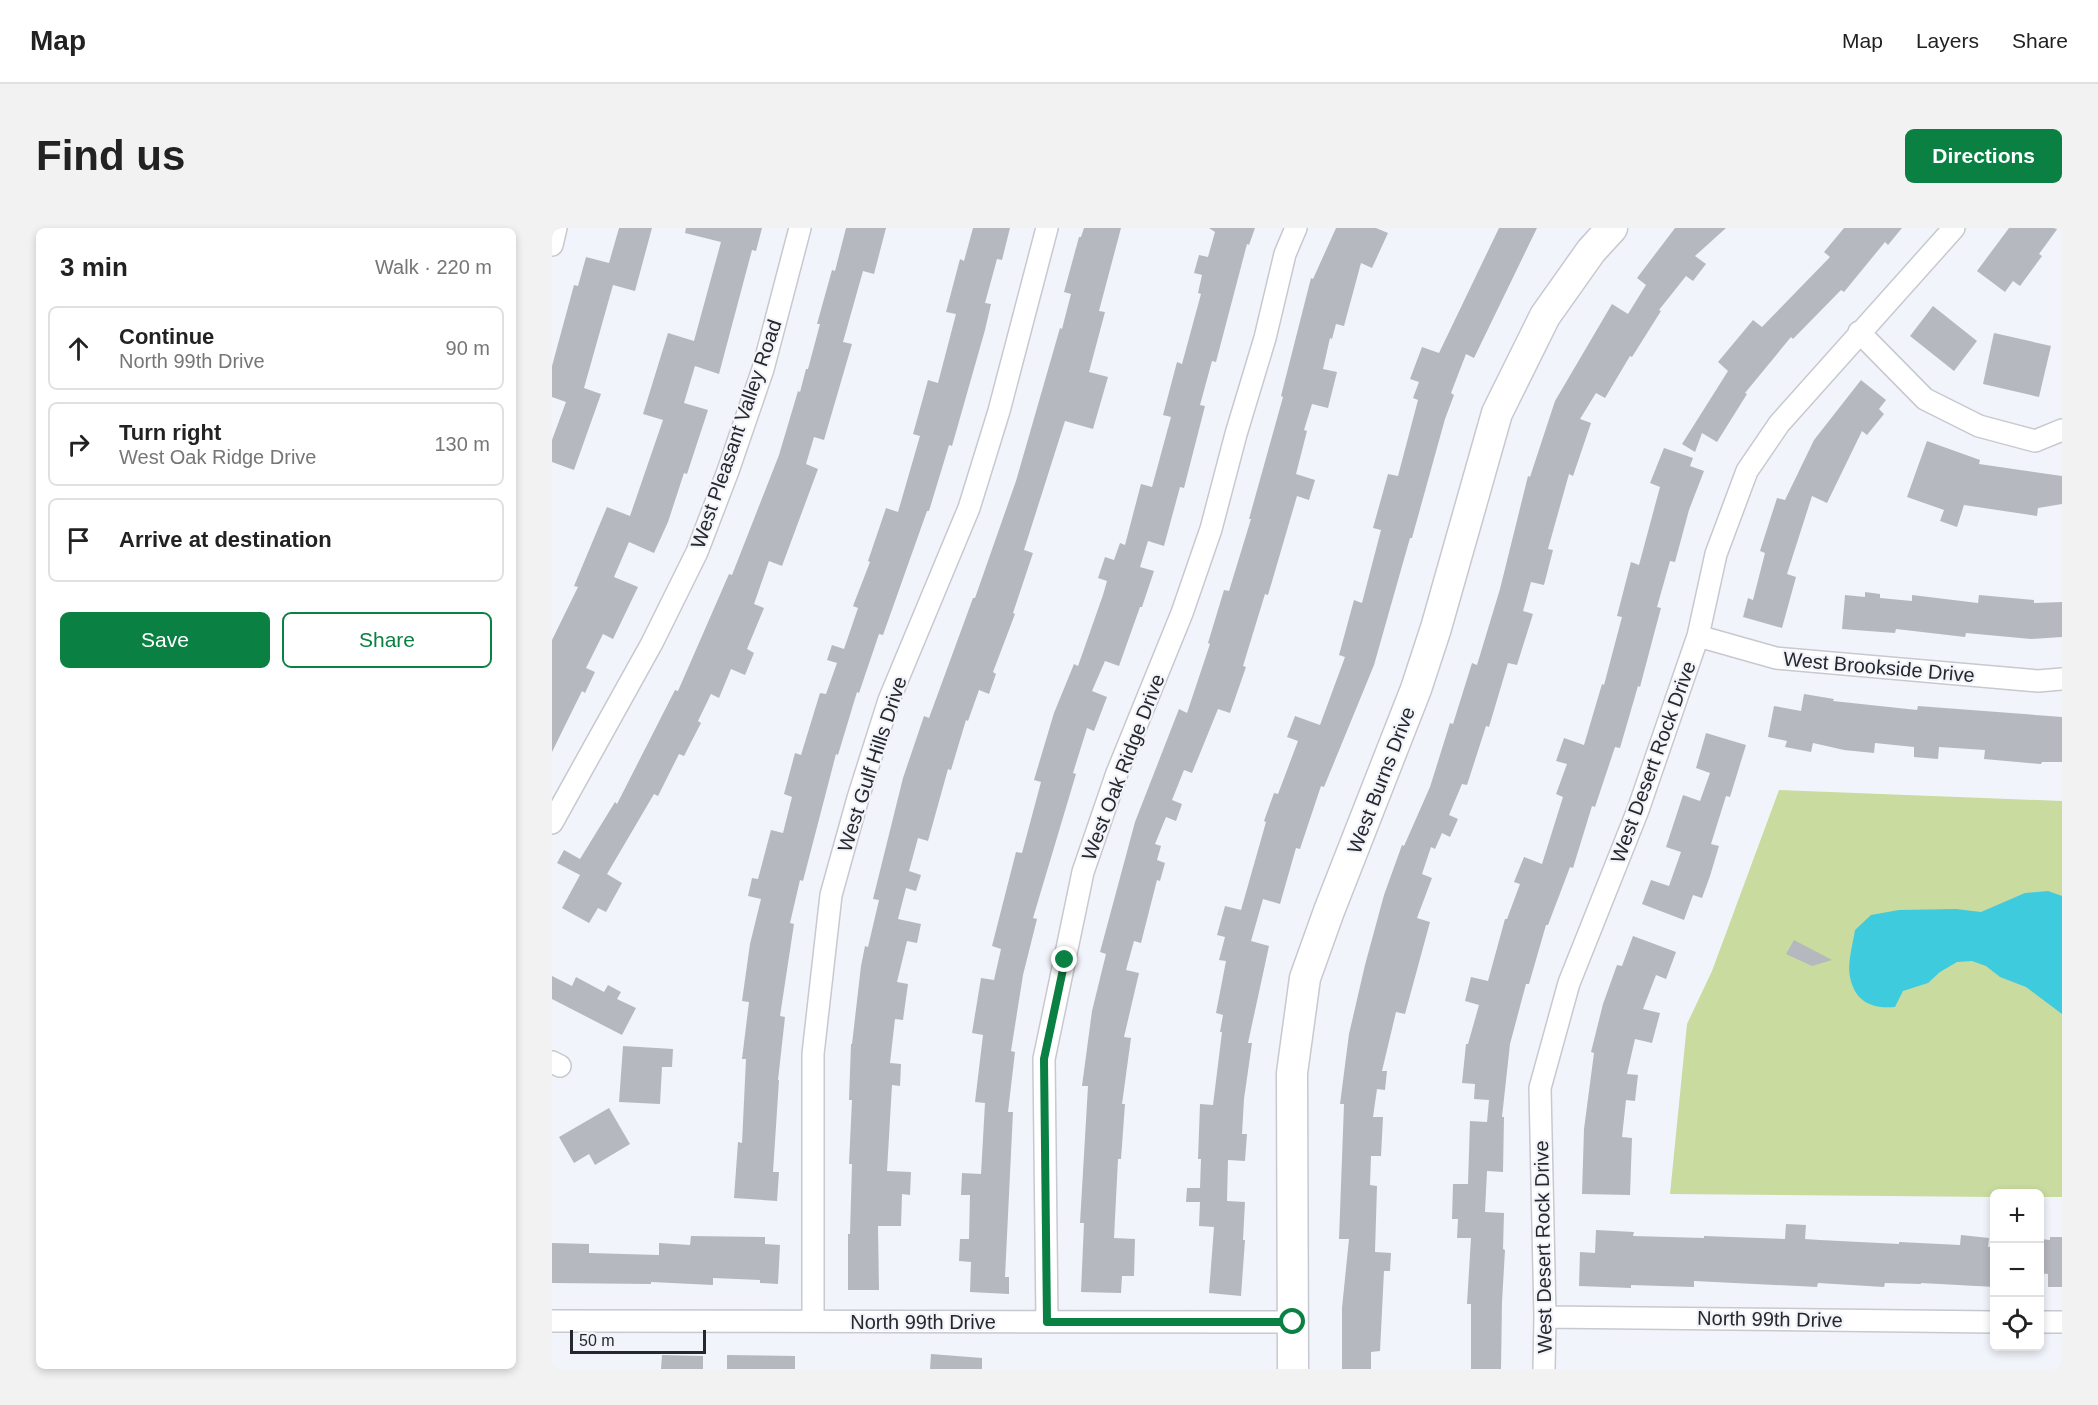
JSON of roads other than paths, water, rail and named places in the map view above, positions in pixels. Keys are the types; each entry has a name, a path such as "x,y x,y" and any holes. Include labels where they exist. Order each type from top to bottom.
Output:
{"street":[{"path":"552,245 556,228"},
{"name":"West Pleasant Valley Road","path":"552,823 652,643 697,552 763,369 800,228"},
{"name":"West Gulf Hills Drive","path":"813,1322 813,1054 831,895 889,700 969,508 999,411 1047,228"},
{"name":"West Oak Ridge Drive","path":"1047,1322 1044,1059 1083,872 1117,773 1182,613 1210,529 1265,338 1285,254 1296,228"},
{"name":"West Burns Drive","path":"1293,1369 1292,1073 1305,978 1416,689 1497,413 1545,316 1591,251 1612,228"},
{"name":"West Desert Rock Drive","path":"1544,1369 1540,1088 1569,983 1638,810 1698,636 1716,554 1747,471 1779,424 1954,228"},
{"path":"1859,332 1925,399 1979,426 2035,441 2062,430"},
{"name":"West Brookside Drive","path":"1698,636 1776,658 2038,681 2062,679"},
{"name":"North 99th Drive","path":"1545,1317 1990,1322"},
{"name":"North 99th Drive","path":"552,1321 1293,1322"},
{"path":"2044,1322 2062,1322"}],"water":[{"path":"2048,891 2062,896 2062,1014 2026,987 2000,977 1986,966 1972,961 1957,962 1940,972 1928,983 1903,991 1895,1007 1872,1005 1860,998 1852,986 1849,972 1855,930 1871,915 1899,910 1956,909 1981,912 2025,893"}]}
